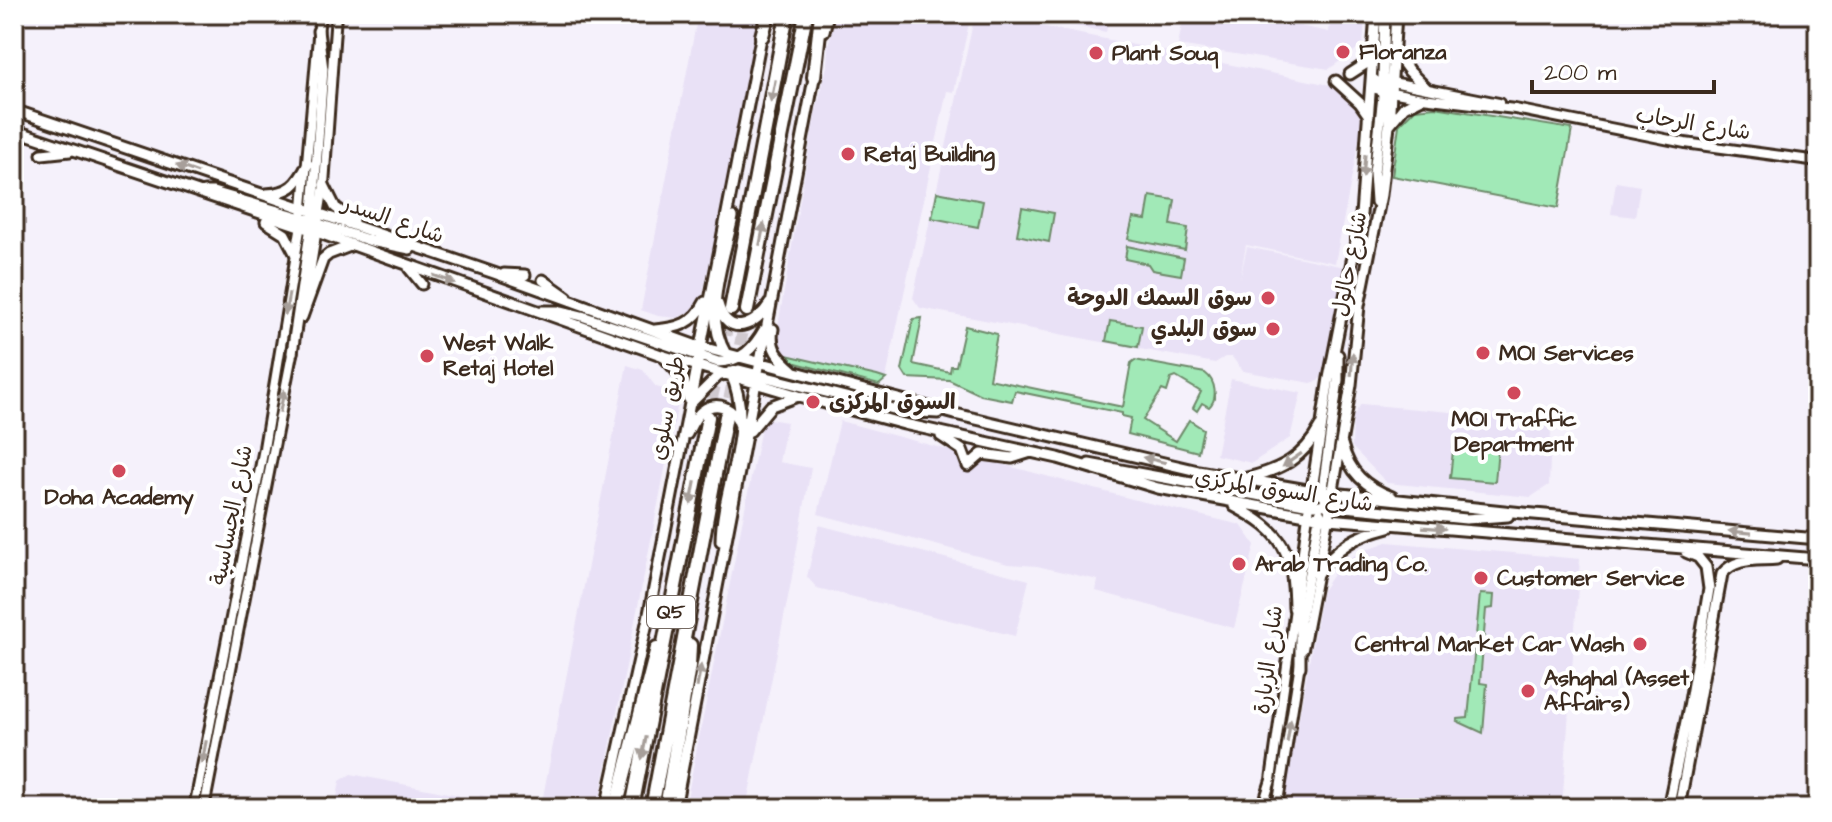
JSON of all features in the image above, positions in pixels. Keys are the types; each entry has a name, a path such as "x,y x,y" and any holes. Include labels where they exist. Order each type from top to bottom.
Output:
{"highway":[{"path":"762,36 767,14"},
{"path":"731,309 787,14"},
{"path":"747,310 806,14"},
{"path":"814,77 821,14"},
{"name":"Q5","path":"652,808 726,416"},
{"name":"طريق سلوى","path":"632,808 708,417"},
{"path":"616,808 653,659 672,603"},
{"path":"666,808 689,666 691,609"}],"main road":[{"path":"675,808 722,557 722,522 758,379 828,14"},
{"path":"1377,218 1374,173 1387,86 1385,14"},
{"name":"شارع حالول","path":"1333,494 1359,306 1377,218 1389,125 1387,86 1394,50 1396,14"},
{"name":"شارع حالول","path":"1300,667 1300,621 1320,510 1317,492 1323,420 1361,215 1375,43 1374,16"},
{"path":"292,356 311,221 323,69 318,31"},
{"path":"744,433 730,366 715,326 714,292 734,211 738,162 762,36"},
{"path":"1350,74 1368,61 1375,43"},
{"path":"1389,125 1404,107 1424,93 1394,50"},
{"path":"1336,81 1360,103 1369,117"},
{"path":"1372,83 1387,86"},
{"name":"شارع السدر","path":"14,110 261,194 351,246 661,355 699,357 758,379"},
{"path":"14,130 197,193 207,201 280,228 296,255"},
{"path":"42,154 74,150"},
{"path":"261,194 292,188 299,182 308,164"},
{"path":"324,185 338,211 369,231"},
{"path":"197,193 213,192 396,247 432,253"},
{"name":"شارع السدر","path":"311,221 369,231 494,273 652,330 699,357 730,366 761,363"},
{"path":"302,317 323,259 351,246"},
{"path":"407,266 422,284"},
{"path":"494,273 525,275"},
{"path":"778,276 781,287 772,344 779,357 795,372"},
{"path":"543,280 576,304"},
{"path":"714,292 725,319 743,326 760,317 775,294"},
{"path":"652,330 676,328 689,322 714,292"},
{"name":"طريق سلوى","path":"606,808 714,292"},
{"path":"538,312 572,313 699,357"},
{"path":"689,406 704,387 757,341 768,323"},
{"path":"1317,492 1338,380 1338,332"},
{"path":"661,355 682,377 689,406"},
{"name":"شارع السوق المركزي","path":"761,363 955,414 1198,471 1317,492 1818,539"},
{"path":"758,379 901,411 955,414"},
{"name":"شارع السوق المركزي","path":"758,379 799,396 904,424 1058,458 1158,488 1228,502 1320,510 1394,526 1818,559"},
{"path":"744,433 769,408 785,399 799,396"},
{"path":"681,444 697,416 712,406 731,411 744,433"},
{"path":"1244,479 1292,462 1309,445 1323,420"},
{"path":"904,424 958,445 965,453 968,466 982,454 1012,458 1032,452"},
{"path":"1341,441 1346,458 1357,476 1374,489 1403,501"},
{"path":"1058,458 1320,510 1466,519 1523,513"},
{"path":"1320,510 1333,494"},
{"path":"1228,502 1269,527 1284,545 1292,570 1294,608"},
{"path":"1317,574 1343,544 1361,535 1394,526"},
{"path":"1668,546 1698,557 1706,567 1709,579 1689,707 1668,808"},
{"path":"1679,808 1722,574 1729,566 1739,562 1796,557"}],"street":[{"path":"311,221 308,164 320,14"},
{"path":"311,221 324,185 336,14"},
{"name":"شارع الرحاب","path":"1387,86 1685,143 1818,161"},
{"path":"327,143 335,132"},
{"name":"شارع الجساسية","path":"194,808 296,255 311,221"},
{"name":"شارع الجساسية","path":"204,808 226,713 292,356 302,317 311,221"},
{"path":"271,352 281,343"},
{"path":"292,356 297,367"},
{"name":"شارع الزبارة","path":"1275,808 1317,574 1320,510"},
{"name":"شارع الزبارة","path":"1262,808 1271,780 1294,608 1320,510"},
{"path":"237,546 242,559"},
{"path":"215,665 223,655"},
{"path":"207,704 212,714"},
{"path":"1262,808 1275,808"}],"shaded area":[{"path":"698,14 762,14 701,301 694,310 677,318 641,310"},
{"path":"836,14 971,14 954,92 947,91 886,378 782,354 775,343"},
{"path":"982,14 1335,86 1364,114 1335,263 1246,245 1240,279 1247,247 1345,267 1323,375 1318,381 1311,383 1243,371 1232,357 1215,363 920,308 913,298 973,23"},
{"path":"1014,14 1110,14 1106,32"},
{"path":"1184,14 1241,14 1329,32 1331,14 1365,14 1363,45 1329,69 1178,45"},
{"path":"1616,182 1640,186 1635,217 1611,214"},
{"path":"627,365 643,370 656,387 680,393 598,808 478,808 480,795 541,807"},
{"path":"1231,379 1301,393 1290,438 1252,463 1216,455"},
{"path":"1361,404 1542,420 1551,432 1549,485 1531,497 1387,483 1352,447 1353,417"},
{"path":"763,418 787,422 779,462 811,468 746,808 685,808"},
{"path":"840,421 1241,525 1255,545 1234,628 1096,591 1098,580 1037,566 1008,564 818,514"},
{"path":"819,525 1029,580 1015,636 817,588 807,577"},
{"path":"1387,542 1580,559 1562,808 1288,808 1281,796 1294,745 1322,591 1340,564 1362,551"},
{"path":"351,774 458,795 464,808 335,808 340,781"}],"green space":[{"path":"1435,107 1572,129 1558,208 1392,176 1399,125 1415,109"},
{"path":"937,192 983,201 978,227 932,218"},
{"path":"1150,196 1175,200 1171,225 1188,228 1185,250 1128,239 1133,218 1146,220"},
{"path":"1022,207 1054,213 1049,242 1017,235"},
{"path":"1127,246 1184,258 1181,275 1152,270 1148,264 1125,259"},
{"path":"922,318 913,364 950,372 951,366 956,366 965,326 997,334 989,379 1123,407 1131,363 1135,360 1205,373 1212,381 1214,390 1214,399 1209,407 1202,403 1197,411 1193,408 1201,392 1176,377 1171,379 1167,392 1162,390 1143,420 1176,441 1189,420 1203,429 1198,452 1128,434 1131,418 1122,416 1122,413 1015,391 1012,401 981,395 949,380 907,378 902,370 913,319"},
{"path":"1110,321 1142,326 1138,347 1106,341"},
{"path":"782,354 886,379 879,385 796,363"},
{"path":"1454,442 1498,447 1495,482 1450,478"},
{"path":"1480,594 1494,595 1493,608 1486,609 1480,683 1487,684 1483,733 1457,721 1468,718"}],"tunnel":[{"path":"726,416 747,310"},
{"path":"722,353 730,312"},
{"path":"708,416 718,371"}],"place":[{"name":"Floranza","path":"1343,52"},
{"name":"Plant Souq","path":"1096,53"},
{"name":"Retaj Building","path":"848,154"},
{"name":"سوق السمك الدوحة","path":"1268,298"},
{"name":"سوق البلدي","path":"1273,329"},
{"name":"MOI Services","path":"1483,353"},
{"name":"West Walk Retaj Hotel","path":"427,356"},
{"name":"MOI Traffic Department","path":"1514,393"},
{"name":"السوق المركزى","path":"813,402"},
{"name":"Doha Academy","path":"119,471"},
{"name":"Arab Trading Co.","path":"1239,564"},
{"name":"Customer Service","path":"1481,578"},
{"name":"Central Market Car Wash","path":"1640,644"},
{"name":"Ashghal (Asset Affairs)","path":"1528,691"}]}
